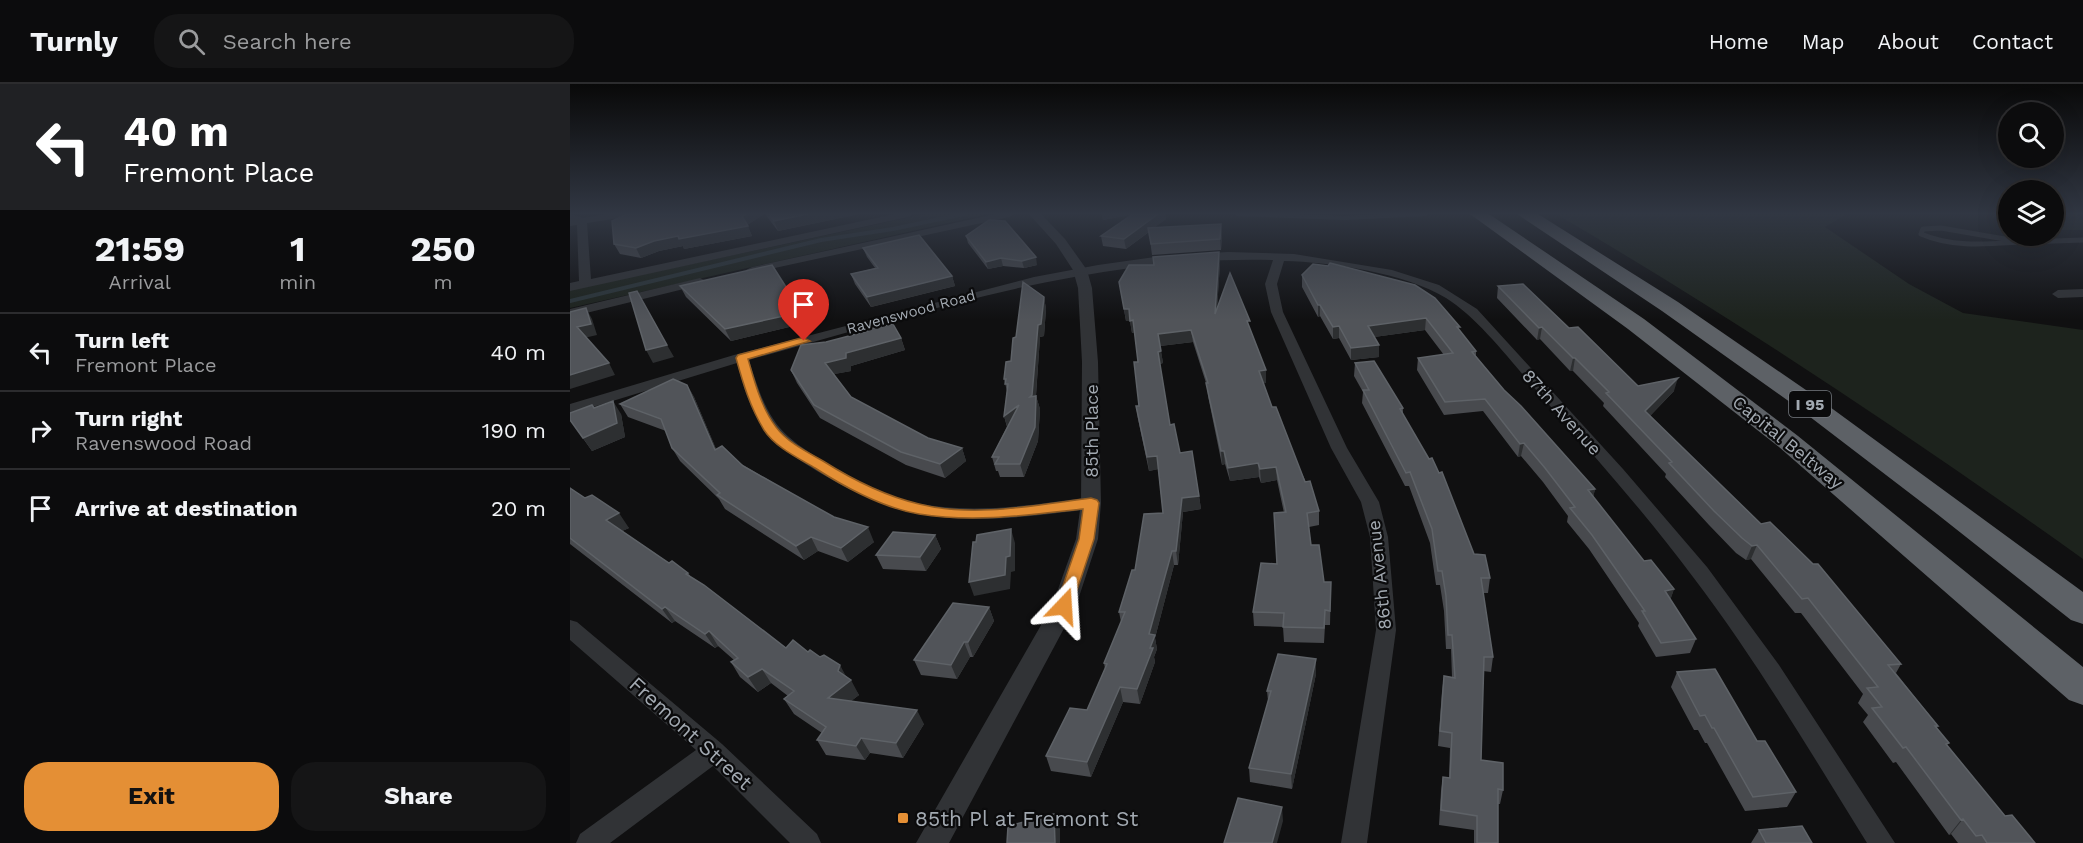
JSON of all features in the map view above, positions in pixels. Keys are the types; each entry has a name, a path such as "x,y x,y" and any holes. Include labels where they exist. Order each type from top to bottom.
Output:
{"highway":[{"name":"Capital Beltway","path":"1530,249 1602,298 1769,425 2083,689"},
{"name":"I 95","path":"1583,249 1647,289 1728,345 1833,421 2083,611"}],"street":[{"path":"583,249 585,283"},
{"path":"570,287 742,249"},
{"path":"737,274 848,249"},
{"name":"85th Place","path":"932,843 1064,606 1087,539 1091,503 1090,362 1085,288 1080,270 1066,249"},
{"name":"87th Avenue","path":"1080,270 1129,262 1190,257 1280,257 1346,264 1421,281 1448,292 1473,312 1699,570 1737,622 1882,843"},
{"name":"86th Avenue","path":"1280,257 1270,278 1270,288 1277,312 1340,448 1370,502 1379,537 1386,630 1354,843"},
{"name":"Ravenswood Road","path":"570,410 666,377 1080,270"},
{"path":"570,313 714,279"},
{"path":"2058,294 2083,292"},
{"path":"742,358 754,399 771,430 790,447 871,493 919,509 962,513 1009,513 1091,503"},
{"name":"Fremont Street","path":"570,627 714,751 808,843"},
{"path":"589,843 714,751"}],"shaded area":[{"path":"760,249 830,249 570,308 570,290"},
{"path":"1616,249 1858,249 1909,284 1963,313 2083,330 2083,559 1823,380"}],"building":[{"path":"864,249 931,249 952,276 867,297 851,274 878,268"},
{"path":"976,249 1029,249 1036,257 1022,261 1001,258 986,262"},
{"path":"1219,252 1215,314 1230,273 1250,321 1247,321 1266,370 1259,371 1272,407 1276,407 1305,482 1310,481 1319,511 1307,513 1311,545 1319,545 1324,582 1331,582 1330,611 1325,610 1324,628 1283,627 1284,613 1253,612 1261,563 1277,564 1274,513 1286,512 1276,467 1260,469 1258,463 1228,468 1224,451 1221,451 1206,383 1208,383 1191,330 1158,334 1161,351 1158,352 1170,425 1174,424 1180,453 1192,451 1199,496 1182,498 1176,551 1172,551 1149,634 1155,635 1150,648 1153,648 1137,689 1120,687 1087,762 1046,756 1070,708 1087,710 1107,664 1104,663 1125,612 1119,612 1132,570 1135,570 1144,514 1163,513 1157,456 1147,457 1136,406 1139,406 1134,362 1138,362 1133,320 1130,321 1129,309 1124,309 1119,282 1129,265 1154,265 1153,257"},
{"path":"1330,263 1415,285 1435,298 1460,327 1457,327 1476,351 1472,352 1595,489 1588,490 1644,561 1651,560 1674,589 1665,591 1696,639 1661,643 1642,611 1645,611 1592,535 1570,508 1575,507 1524,443 1520,444 1485,399 1445,402 1418,358 1453,353 1426,318 1368,326 1379,345 1351,348 1339,326 1333,327 1318,305 1302,275 1313,264 1328,266"},
{"path":"772,265 802,312 725,329 680,286"},
{"path":"1023,282 1044,297 1041,324 1038,325 1030,397 1036,396 1035,427 1020,464 995,464 999,457 992,457 1019,405 1004,416 1008,384 1005,384 1006,379 1004,379 1006,362 1011,361"},
{"path":"1523,284 1569,328 1578,327 1638,386 1678,378 1645,411 1761,524 1770,522 1813,564 1818,564 1901,664 1888,665 1938,726 1935,726 1949,743 1946,744 2005,816 2012,815 2035,843 1987,843 1982,835 1976,836 1963,819 1961,820 1906,747 1903,748 1872,708 1882,707 1867,688 1878,687 1808,598 1802,599 1757,545 1752,546 1714,511 1669,463 1672,462 1606,393 1609,392 1542,327 1539,328 1498,286"},
{"path":"637,291 667,345 646,350 629,293"},
{"path":"586,308 591,324 577,327 609,363 570,375 570,312"},
{"path":"893,324 901,338 846,353 846,358 825,363 851,397 928,438 962,448 940,464 901,452 814,405 791,370 801,345 826,342"},
{"path":"1374,361 1403,408 1400,409 1429,459 1432,458 1439,473 1442,472 1474,554 1485,555 1490,578 1481,578 1493,657 1484,657 1481,760 1503,763 1503,790 1498,789 1498,843 1477,843 1477,816 1441,810 1443,777 1450,778 1452,733 1440,731 1444,676 1455,678 1452,635 1448,635 1446,596 1442,571 1438,571 1432,529 1410,472 1406,473 1363,390 1369,390 1355,363"},
{"path":"673,379 687,385 715,450 722,446 743,466 834,517 868,527 841,548 811,537 796,546 717,495 720,493 672,448 661,419 620,404"},
{"path":"613,401 617,423 583,438 570,420 570,413"},
{"path":"570,488 585,498 592,495 619,513 606,520 669,563 672,561 688,573 686,574 704,585 786,648 793,640 808,652 810,650 820,657 824,655 840,665 838,671 851,680 828,698 917,710 896,743 861,738 856,746 817,740 826,727 784,699 794,691 762,669 748,677 731,662 738,658 709,631 705,634 665,607 662,609 570,538"},
{"path":"1011,529 1010,556 1006,557 1005,575 969,582 973,542 976,542 977,535"},
{"path":"893,532 935,535 920,557 876,555"},
{"path":"953,603 989,607 951,665 914,660"},
{"path":"1278,654 1316,659 1291,774 1249,768 1271,691 1267,691"},
{"path":"1715,669 1757,741 1765,741 1796,792 1753,797 1714,728 1705,715 1700,716 1677,672"},
{"path":"1238,798 1282,807 1272,843 1224,843"},
{"path":"1054,814 1055,843 1007,843 1008,826"},
{"path":"1802,826 1812,843 1766,843 1759,830"}],"waterway":[{"path":"570,301 782,249"}],"place":[{"name":"85th Pl at Fremont St","path":"903,818"}],"route":[{"path":"804,341 742,358 754,399 771,430 790,447 828,471 892,502 919,509 962,513 1009,513 1091,503 1087,539 1064,606"}]}
